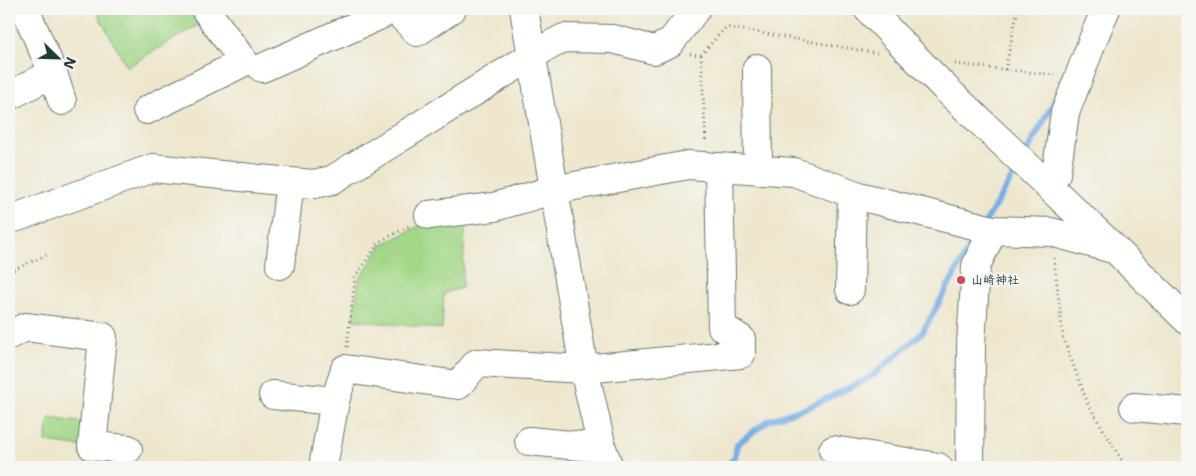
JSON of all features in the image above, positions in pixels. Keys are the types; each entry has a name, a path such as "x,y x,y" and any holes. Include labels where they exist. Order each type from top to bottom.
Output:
{"street":[{"path":"25,9 53,73 62,101"},
{"path":"147,110 244,62 205,9"},
{"path":"262,68 394,9 417,32 452,9"},
{"path":"524,9 584,369 605,457 529,441"},
{"path":"9,220 152,168 314,184 332,180 564,38 613,39 654,50 670,43 696,9"},
{"path":"868,9 945,88 1117,250 1187,320"},
{"path":"1048,186 1056,174 1065,113 1106,9"},
{"path":"757,68 758,170"},
{"path":"9,96 53,73"},
{"path":"429,215 494,208 553,190 688,165 794,172 852,194 985,227 1051,232 1117,250"},
{"path":"323,467 334,401 345,368 458,385 477,363 584,369 741,354 741,339 722,327 713,167"},
{"path":"280,265 290,182"},
{"path":"850,290 852,194"},
{"path":"970,467 971,344 976,266 985,227"},
{"path":"9,335 26,327 104,326 92,446 128,449"},
{"path":"273,395 334,401"},
{"path":"1134,407 1187,412"},
{"path":"833,450 938,467"}],"path":[{"path":"1005,70 1018,9"},
{"path":"713,167 701,55 726,27 880,54"},
{"path":"654,50 701,55"},
{"path":"918,60 1078,78"},
{"path":"345,368 348,329 356,277 379,242 429,215"},
{"path":"1051,232 1063,337 1088,404 1126,467"},
{"path":"9,272 46,255"}],"green space":[{"path":"95,9 186,9 198,25 127,67"},
{"path":"466,215 462,288 444,293 442,329 353,320 359,279 382,245 429,221"},
{"path":"49,418 87,423 84,447 46,442"}],"waterway":[{"path":"1025,155 1059,93"},
{"path":"986,221 1018,168"},
{"path":"726,467 735,457 737,444 769,420 809,407 871,377 922,333 975,238"},
{"path":"9,466 14,467"}],"place":[{"name":"山﨑神社","path":"961,280"}]}
